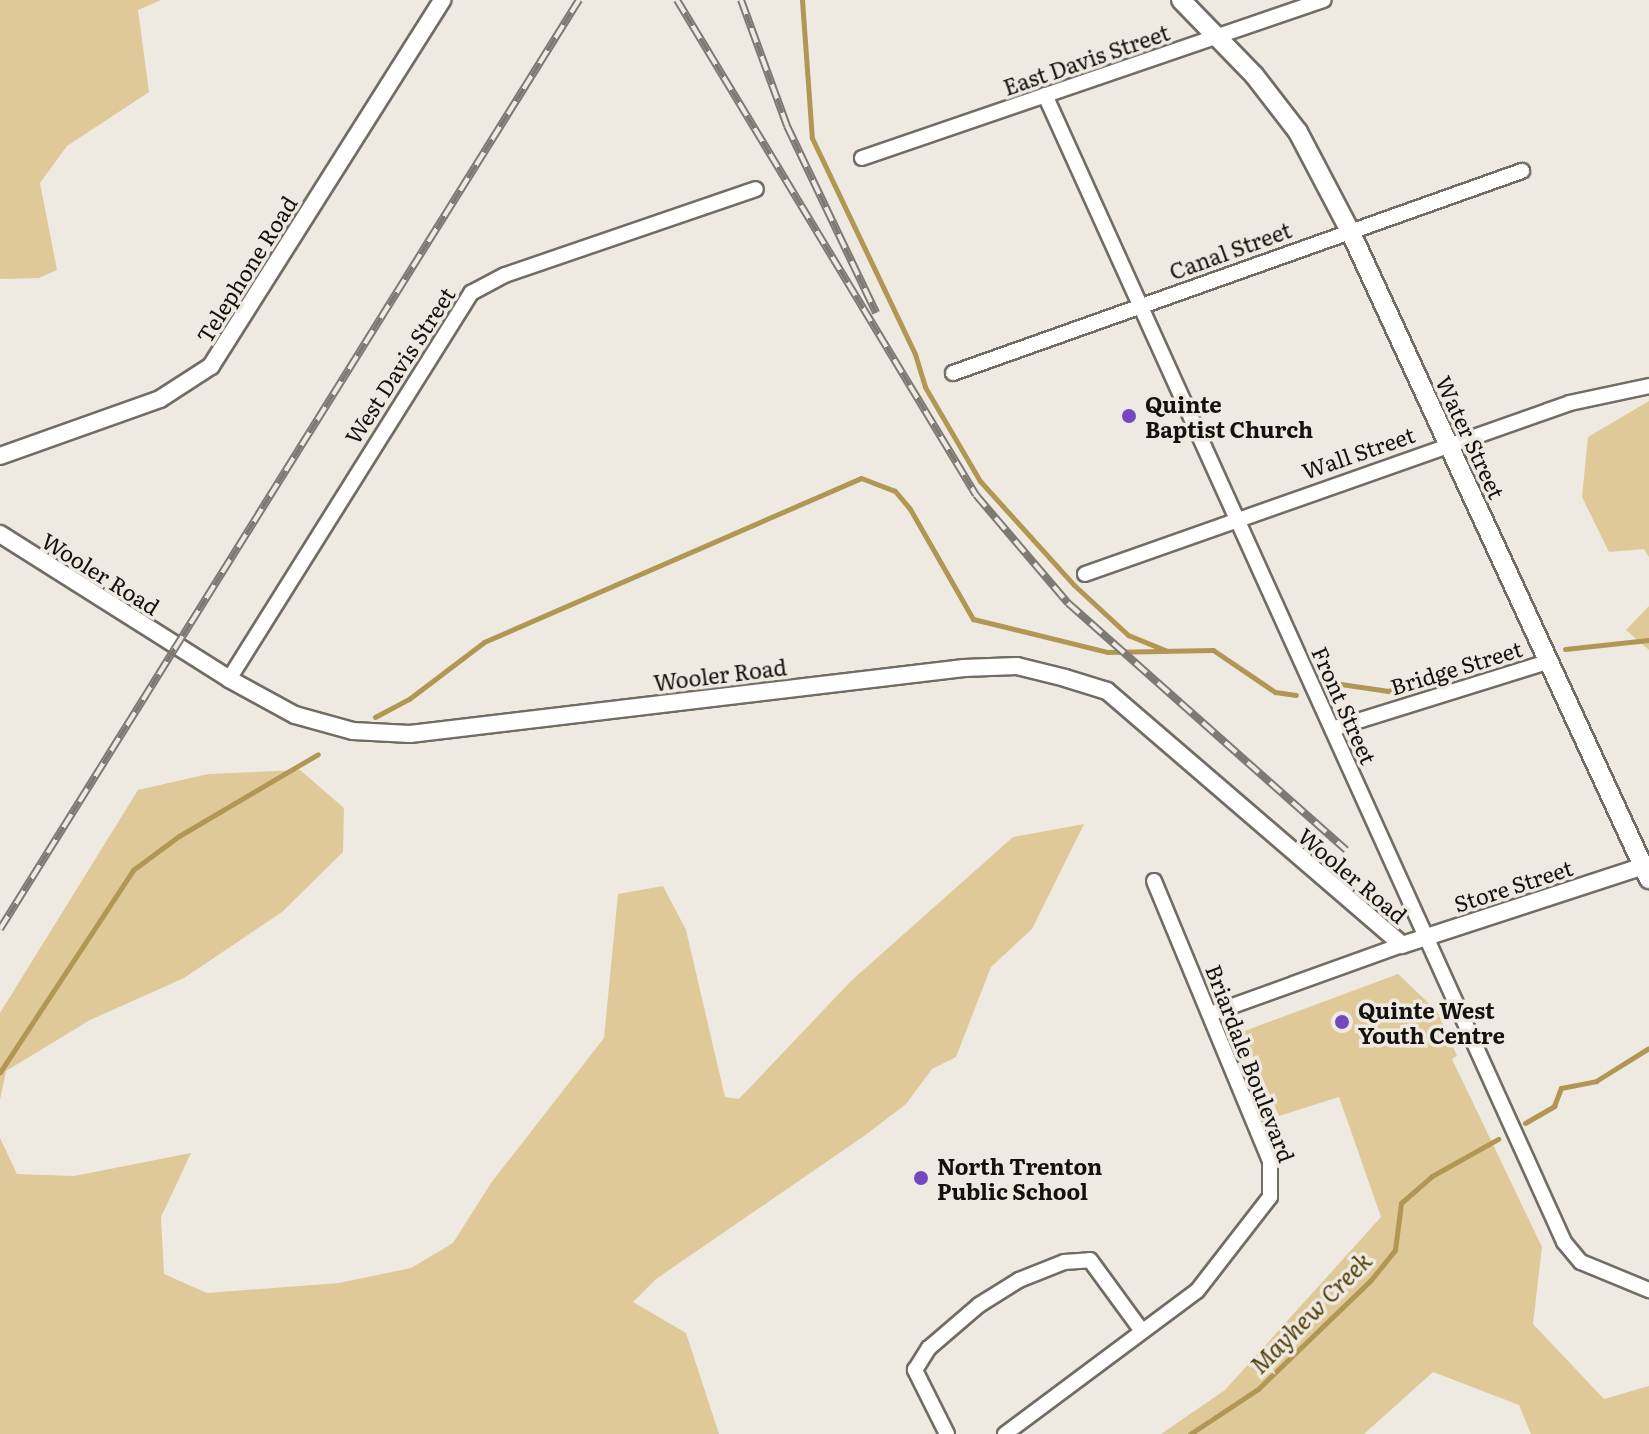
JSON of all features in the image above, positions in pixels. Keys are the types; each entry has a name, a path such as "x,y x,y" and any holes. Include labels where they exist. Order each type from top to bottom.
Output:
{"main road":[{"name":"Water Street","path":"1181,0 1254,75 1298,132 1350,231 1547,662 1647,870"}],"street":[{"name":"Telephone Road","path":"0,456 160,399 211,366 442,0"},
{"name":"East Davis Street","path":"862,158 1307,3 1324,0"},
{"name":"Front Street","path":"1045,95 1564,1242 1581,1262 1649,1290"},
{"name":"Canal Street","path":"953,373 1522,171"},
{"name":"West Davis Street","path":"229,679 471,293 505,275 756,189"},
{"name":"Wall Street","path":"1085,574 1236,517 1570,403 1649,386"},
{"name":"Wooler Road","path":"0,534 229,679 310,721 353,731 410,734 946,669 1032,669 1107,691 1402,945"},
{"name":"Bridge Street","path":"1332,729 1547,662"},
{"name":"Store Street","path":"1210,1014 1426,936 1647,870"},
{"name":"Briardale Boulevard","path":"1005,1434 1197,1291 1270,1197 1270,1161 1154,881"},
{"path":"947,1434 915,1370 929,1348 979,1305 1019,1280 1064,1262 1090,1260 1142,1331"}],"shaded area":[{"path":"0,0 161,0 138,10 149,92 67,146 40,183 57,270 39,278 0,279"},
{"path":"1649,401 1649,557 1644,549 1609,552 1582,497 1588,437"},
{"path":"1649,606 1649,650 1626,630"},
{"path":"300,770 344,808 343,852 282,912 184,978 90,1020 6,1071 0,1100 0,1013 138,790 208,774"},
{"path":"1084,824 1032,929 991,967 956,1057 932,1069 906,1104 864,1136 656,1279 633,1302 686,1333 719,1434 0,1434 0,1138 17,1174 74,1176 191,1153 161,1217 164,1274 207,1293 339,1283 411,1268 453,1243 491,1183 604,1038 618,894 663,886 686,930 725,1097 739,1099 851,981 1013,837"},
{"path":"1398,974 1437,1011 1457,1056 1452,1059 1542,1247 1533,1324 1604,1399 1649,1386 1649,1434 1531,1434 1519,1405 1433,1372 1364,1434 1161,1434 1225,1390 1381,1217 1339,1097 1279,1116 1242,1032"}],"waterway":[{"path":"802,0 812,138 915,354 925,387 980,481 1074,585 1128,635 1167,651"},
{"path":"375,717 409,699 484,642 861,478 895,491 910,509 973,619 1107,652 1213,650 1275,692 1296,695"},
{"path":"1565,649 1649,640"},
{"path":"1320,681 1388,691 1475,666"},
{"path":"0,1072 133,870 179,836 318,754"},
{"name":"Mayhew Creek","path":"1525,1123 1554,1106 1561,1088 1596,1081 1649,1048"},
{"name":"Mayhew Creek","path":"1190,1434 1258,1389 1370,1281 1395,1250 1401,1203 1432,1176 1498,1139"}],"railway":[{"path":"0,929 579,0"},
{"path":"677,0 976,495 1068,603 1346,850"},
{"path":"741,0 787,126 876,313"}],"place":[{"name":"Quinte Baptist Church","path":"1129,416"},
{"name":"Quinte West Youth Centre","path":"1342,1022"},
{"name":"North Trenton Public School","path":"921,1178"}]}
